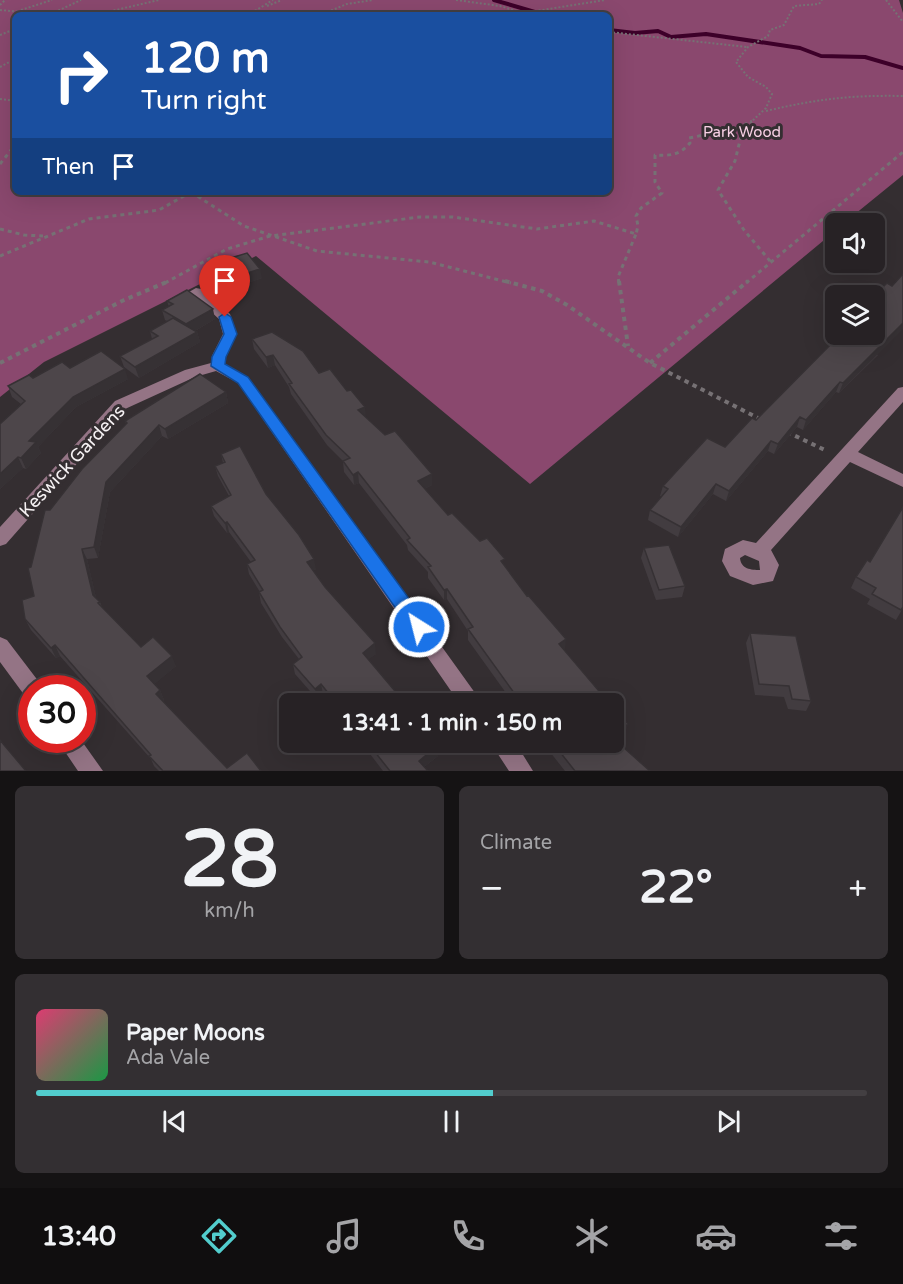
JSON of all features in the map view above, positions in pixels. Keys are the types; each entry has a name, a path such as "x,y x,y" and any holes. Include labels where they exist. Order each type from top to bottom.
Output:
{"street":[{"path":"196,292 225,317 230,334 219,357 218,366 243,380 465,693"},
{"name":"Keswick Gardens","path":"0,539 120,405 190,373 218,366"},
{"path":"760,551 903,392"},
{"path":"845,457 903,481"},
{"path":"0,646 22,675"},
{"path":"78,753 92,771"},
{"path":"509,753 522,771"}],"path":[{"path":"0,5 5,0"},
{"path":"18,11 52,0"},
{"path":"55,12 81,0"},
{"path":"107,12 159,0"},
{"path":"252,12 273,0"},
{"path":"257,9 282,0"},
{"path":"327,12 347,4 373,0"},
{"path":"456,0 500,6 520,12 605,0"},
{"path":"765,111 772,94 766,87 748,77 736,62 748,47 768,36 770,30 784,25 794,6 819,4 822,0"},
{"path":"886,0 903,22"},
{"path":"0,10 26,12"},
{"path":"612,32 748,47"},
{"path":"628,347 618,277 636,234 638,226 636,216 641,208 662,194 655,182 655,155 673,156 683,152 690,143 689,138 705,133 743,128 765,111 814,99 859,95 903,96"},
{"path":"743,128 735,161 718,190 744,230 771,261"},
{"path":"650,363 903,152 903,148"},
{"path":"0,164 12,150"},
{"path":"0,256 89,219 159,210 186,195"},
{"path":"196,195 244,226 317,251 429,262 542,291 567,305 650,363 767,422"},
{"path":"0,363 122,301 170,280 227,249 270,236 420,217 453,217 537,229 594,221 636,234"},
{"path":"0,229 24,235 44,236"},
{"path":"786,431 845,457"}],"green space":[{"name":"Park Wood","path":"0,0 899,0 903,13 903,175 856,213 825,213 825,239 530,484 256,256 44,362 0,397"}],"building":[{"path":"247,253 260,269 231,278 218,262"},
{"path":"903,274 903,323 885,341 885,285 887,283 892,286"},
{"path":"187,290 213,309 186,324 162,310 173,304 167,301"},
{"path":"173,318 197,332 135,367 120,356 158,336 150,331"},
{"path":"272,332 303,351 319,373 330,369 347,391 351,390 365,407 358,410 385,435 395,431 432,474 418,481 448,515 452,513 480,541 487,538 505,559 501,561 527,596 566,639 559,644 601,693 514,693 468,629 473,627 447,589 444,590 428,567 431,566 407,540 410,538 358,472 353,475 343,461 350,458 326,435 289,384 292,383 273,355 266,357 252,339"},
{"path":"830,345 881,345 843,383 840,382 806,420 800,417 778,444 771,441 729,491 716,484 681,527 650,510 668,489 663,486 707,438 725,447 752,418 756,420"},
{"path":"101,351 125,369 73,397 29,441 36,442 21,458 18,457 0,474 0,424 25,401 8,386 29,375 33,378 62,362 70,368"},
{"path":"200,374 226,392 165,429 159,425 106,482 94,547 82,549 93,595 100,602 98,603 141,647 153,637 172,656 147,676 160,690 156,694 227,768 247,753 261,771 163,771 96,692 96,675 81,675 55,645 51,648 25,619 22,600 34,596 28,568 31,567 45,510 50,510 82,469 127,423 125,421"},
{"path":"240,446 266,494 299,535 314,559 307,562 325,587 375,643 363,653 397,693 328,693 321,684 315,689 293,664 302,657 259,592 263,590 247,564 255,560 227,522 225,523 211,506 231,495 215,466 225,462 221,454"},
{"path":"903,507 903,607 901,610 872,594 876,588 856,577 867,560 870,562"},
{"path":"669,545 685,586 659,590 644,548"},
{"path":"750,633 796,636 811,701 792,699 789,686 759,684"},
{"path":"0,740 26,771 0,771"},
{"path":"624,748 650,771 575,771 561,753 624,753"},
{"path":"376,753 429,753 419,761 428,771 390,771"}],"waterway":[{"path":"494,0 535,12"},
{"path":"612,30 635,33 658,31 671,37 706,34 800,48 821,56 865,57 903,68"}],"route":[{"path":"225,317 230,334 219,357 218,366 243,380 419,627"}]}
